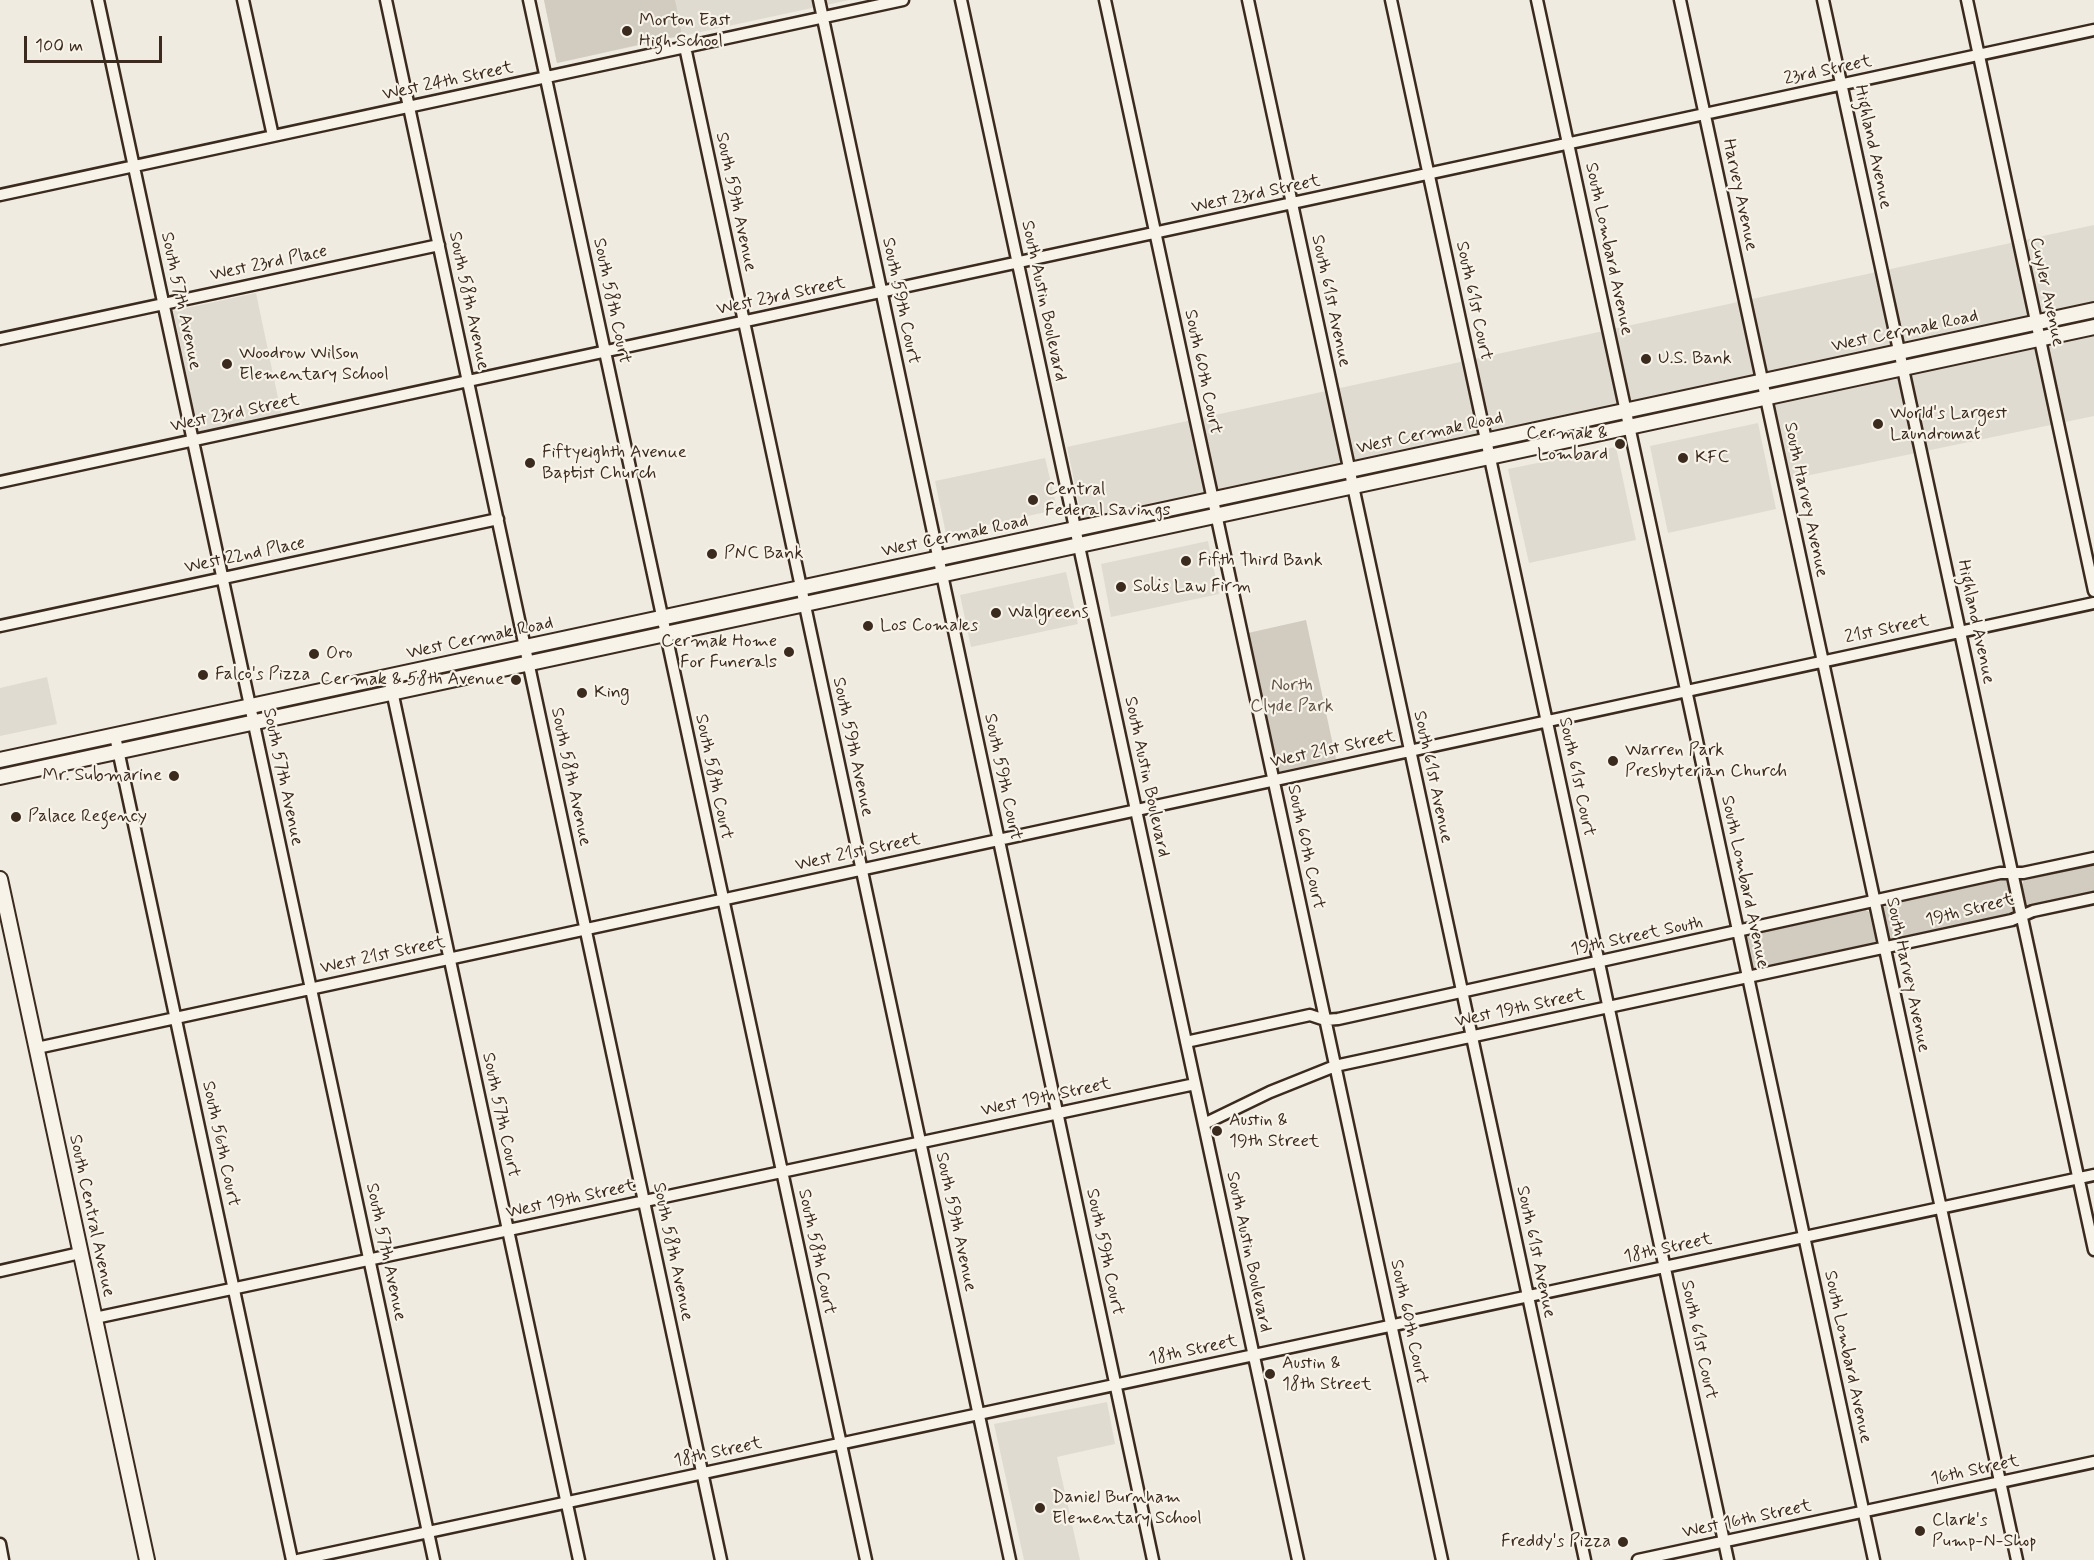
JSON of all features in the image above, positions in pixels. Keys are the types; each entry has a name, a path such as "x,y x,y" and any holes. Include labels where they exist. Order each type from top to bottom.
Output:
{"main road":[{"name":"West Cermak Road","path":"0,760 2094,310"},
{"name":"West Cermak Road","path":"0,777 2094,327"},
{"name":"South Central Avenue","path":"1,889 147,1560"}],"street":[{"name":"South 57th Avenue","path":"98,0 434,1560"},
{"path":"243,0 273,136"},
{"name":"South 58th Avenue","path":"386,0 722,1560"},
{"name":"South 58th Court","path":"529,0 866,1560"},
{"name":"South 59th Court","path":"819,0 1153,1560"},
{"name":"West 24th Street","path":"0,195 903,0"},
{"name":"South Austin Boulevard","path":"961,0 1298,1560"},
{"name":"South 60th Court","path":"1105,0 1442,1560"},
{"name":"South 61st Avenue","path":"1248,0 1585,1560"},
{"name":"South 61st Court","path":"1391,0 1728,1560"},
{"name":"South Lombard Avenue","path":"1537,0 1874,1560"},
{"name":"Harvey Avenue","path":"1680,0 1766,397"},
{"name":"Highland Avenue","path":"1824,0 2094,1250"},
{"name":"Cuyler Avenue","path":"1967,0 2094,591"},
{"name":"23rd Street","path":"1568,144 2094,30"},
{"name":"South 59th Avenue","path":"685,47 1011,1560"},
{"name":"West 23rd Street","path":"0,482 1568,144"},
{"name":"West 23rd Place","path":"0,339 439,245"},
{"name":"South Harvey Avenue","path":"1766,397 2017,1560"},
{"name":"West 22nd Place","path":"0,626 498,519"},
{"name":"21st Street","path":"1686,691 2094,603"},
{"name":"South 57th Court","path":"389,677 579,1560"},
{"name":"West 21st Street","path":"37,1048 1686,691"},
{"name":"South 56th Court","path":"116,736 292,1560"},
{"name":"19th Street South","path":"1186,1042 1310,1015 1325,1020 1462,992 1874,900 2094,858"},
{"name":"19th Street","path":"1748,977 1884,948 2094,898"},
{"name":"West 19th Street","path":"1204,1124 1270,1092 1335,1066 1748,977"},
{"name":"West 19th Street","path":"95,1318 1195,1084"},
{"name":"18th Street","path":"298,1560 2094,1175"},
{"path":"0,1271 80,1253"},
{"name":"16th Street","path":"1863,1512 2094,1462"},
{"name":"West 16th Street","path":"1638,1560 1863,1512"},
{"path":"0,1544 3,1560"}],"shaded area":[{"name":"Morton East High School","path":"544,0 849,0 557,63"},
{"path":"2094,225 2094,304 1083,523 1067,447"},
{"name":"Woodrow Wilson Elementary School","path":"256,293 282,417 199,434 173,311"},
{"path":"2094,336 2094,416 1791,479 1773,404"},
{"path":"1758,423 1776,509 1668,533 1650,446"},
{"path":"1616,447 1636,540 1529,563 1508,469"},
{"path":"1045,458 1057,508 1055,510 946,534 935,481"},
{"path":"1208,541 1219,594 1111,617 1101,564"},
{"path":"1066,572 1078,624 971,647 960,595"},
{"path":"47,677 57,724 0,736 0,688"},
{"name":"Daniel Burnham Elementary School","path":"1107,1402 1115,1444 1057,1457 1080,1560 1024,1560 994,1424"}],"green space":[{"name":"Morton East High School","path":"544,0 675,0 682,35 557,63"},
{"name":"North Clyde Park","path":"1306,620 1336,759 1278,772 1248,633"},
{"path":"2094,865 2094,894 2032,907 2027,905 2022,885 2024,880"},
{"path":"2005,879 2008,881 2014,911 2011,916 1890,940 1883,908 1886,905"},
{"path":"1864,909 1869,912 1876,942 1873,946 1757,970 1752,968 1746,938 1749,934"}],"place":[{"name":"Morton East High School","path":"627,31"},
{"name":"U.S. Bank","path":"1646,359"},
{"name":"Woodrow Wilson Elementary School","path":"227,364"},
{"name":"World's Largest Laundromat","path":"1878,424"},
{"name":"Cermak & Lombard","path":"1620,444"},
{"name":"KFC","path":"1683,458"},
{"name":"Fiftyeighth Avenue Baptist Church","path":"530,463"},
{"name":"Central Federal Savings","path":"1033,500"},
{"name":"PNC Bank","path":"712,554"},
{"name":"Fifth Third Bank","path":"1186,561"},
{"name":"Solis Law Firm","path":"1121,587"},
{"name":"Walgreens","path":"996,613"},
{"name":"Los Comales","path":"868,626"},
{"name":"Cermak Home For Funerals","path":"789,652"},
{"name":"Oro","path":"314,654"},
{"name":"Falco's Pizza","path":"203,675"},
{"name":"Cermak & 58th Avenue","path":"516,680"},
{"name":"King","path":"582,693"},
{"name":"Warren Park Presbyterian Church","path":"1613,761"},
{"name":"Mr. Submarine","path":"174,776"},
{"name":"Palace Regency","path":"16,817"},
{"name":"Austin & 19th Street","path":"1217,1131"},
{"name":"Austin & 18th Street","path":"1270,1374"},
{"name":"Daniel Burnham Elementary School","path":"1040,1508"},
{"name":"Clark's Pump-N-Shop","path":"1920,1531"},
{"name":"Freddy's Pizza","path":"1623,1542"}]}
